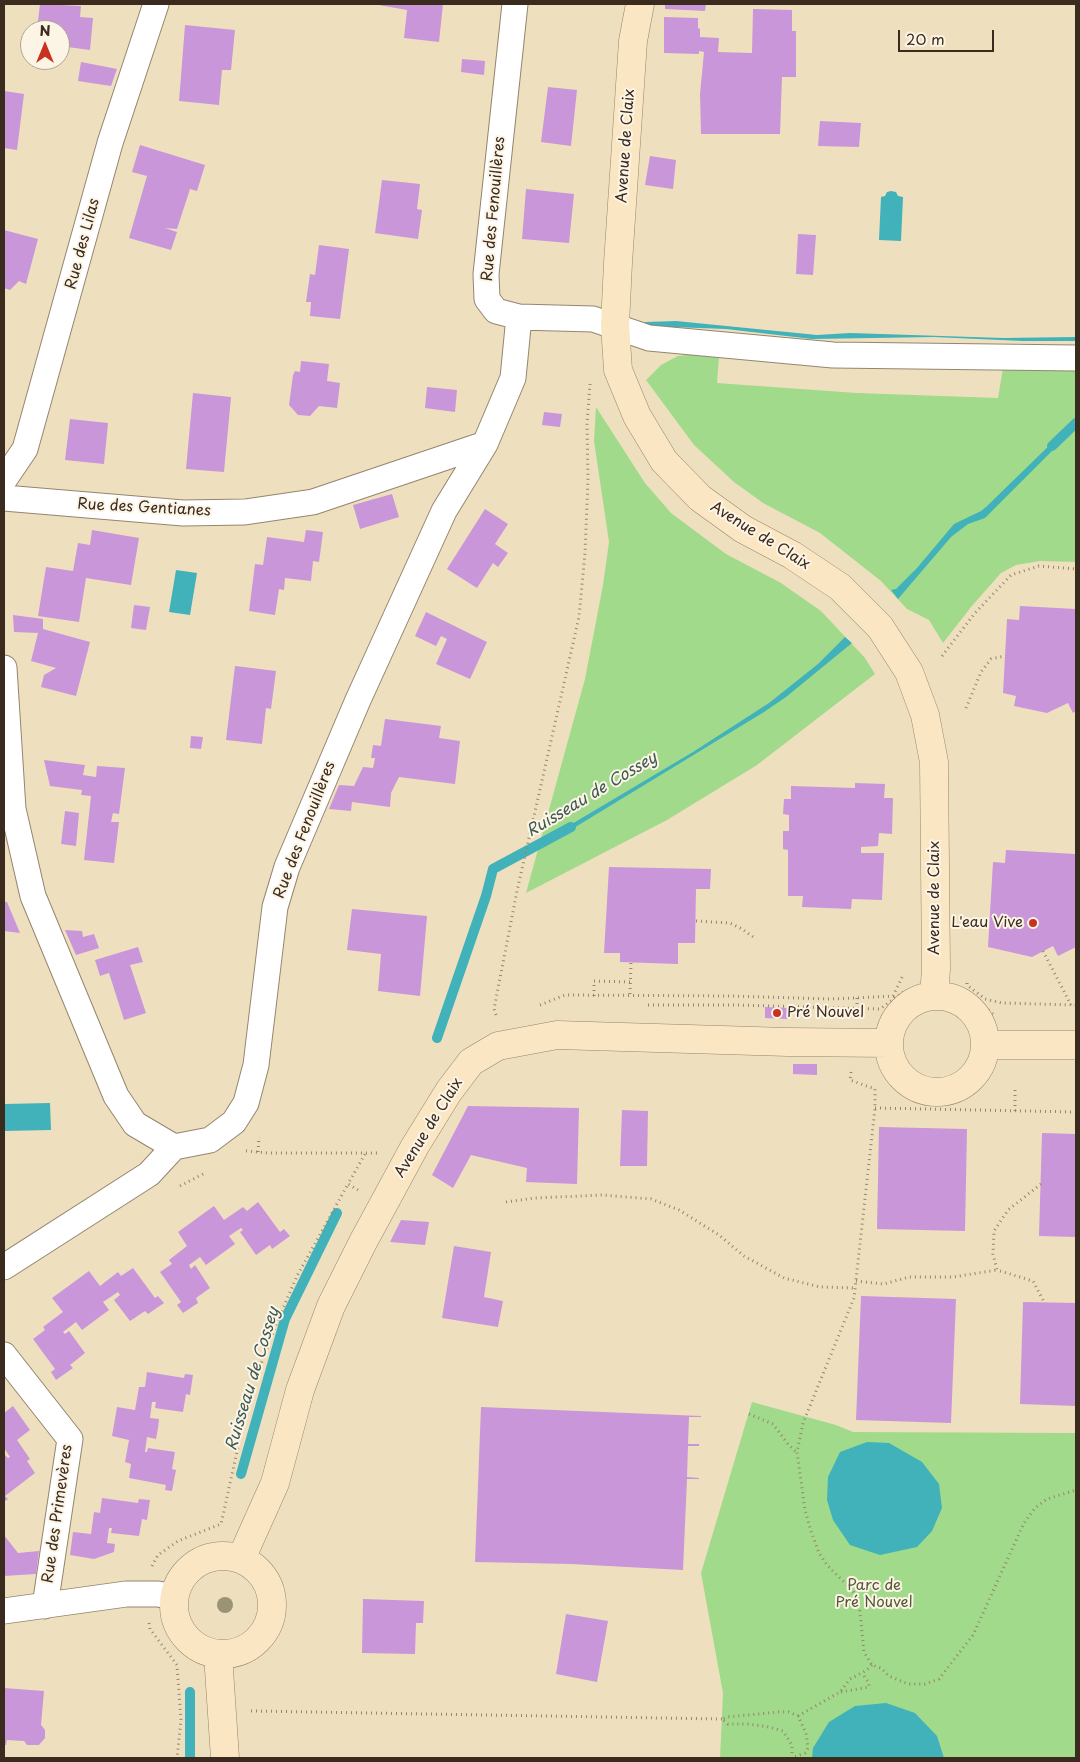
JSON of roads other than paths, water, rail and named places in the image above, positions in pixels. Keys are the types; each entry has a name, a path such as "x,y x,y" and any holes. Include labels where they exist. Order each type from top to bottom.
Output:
{"main road":[{"name":"Avenue de Claix","path":"640,4 634,41 615,325 618,370 637,416 664,461 700,498 744,529 792,555 840,587 880,627 909,672 925,715 934,762 936,969 934,994"},
{"path":"934,994 950,998 964,1005 976,1015 983,1029 985,1044 982,1063 971,1079 955,1089 936,1093 918,1089 902,1078 892,1062 888,1043 892,1025 902,1010 917,1000 934,994"},
{"name":"Avenue de Claix","path":"241,1559 275,1483 300,1390 331,1306 415,1146 449,1091 472,1062 498,1046 557,1035 888,1043"},
{"path":"985,1044 1076,1045"},
{"path":"224,1556 241,1559 260,1571 272,1593 273,1613 267,1630 252,1647 235,1654 218,1655 194,1646 183,1636 175,1620 174,1597 181,1578 189,1569 204,1559 224,1556"},
{"path":"218,1655 225,1758"}],"street":[{"name":"Rue des Lilas","path":"4,480 26,449 110,143 156,4"},
{"name":"Rue des Fenouillères","path":"174,1147 210,1140 234,1122 246,1103 256,1065 275,907 287,867 358,700 444,511 485,444 513,378 519,317 496,311 486,299 486,274 515,4"},
{"path":"519,317 593,320 615,325 649,338 833,355 1076,358"},
{"name":"Rue des Gentianes","path":"4,498 183,513 245,512 312,502 485,444"},
{"path":"4,668 13,809 33,896 116,1096 136,1124 174,1147 149,1174 4,1267"},
{"name":"Rue des Primevères","path":"4,1356 70,1439 45,1606"},
{"name":"Rue des Primevères","path":"4,1611 126,1594 174,1597"}],"water":[{"path":"891,191 903,197 901,241 879,240 881,197"},
{"path":"676,321 817,335 850,333 1003,338 1076,337 1076,341 934,337 812,339 726,329 645,326 645,322"},
{"path":"1058,437 1064,439 985,518 968,524 951,537 898,599 891,590 896,589 917,568 954,524 986,507"},
{"path":"176,570 197,573 190,615 169,612"},
{"path":"845,637 852,643 786,697 559,837 560,831 693,752 769,703 818,664"},
{"path":"50,1103 51,1130 4,1131 4,1104"},
{"path":"867,1442 889,1443 922,1462 939,1484 942,1508 932,1531 917,1547 880,1555 850,1545 833,1520 827,1500 828,1477 840,1452"},
{"path":"886,1703 915,1713 937,1736 944,1758 812,1758 813,1748 829,1722 855,1706"}],"waterway":[{"name":"Ruisseau de Cossey","path":"1052,446 1076,423"},
{"name":"Ruisseau de Cossey","path":"437,1038 486,896 493,869 571,827"},
{"name":"Ruisseau de Cossey","path":"241,1474 285,1319 337,1213"},
{"name":"Ruisseau de Cossey","path":"190,1692 190,1758"}],"place":[{"name":"L'eau Vive","path":"1033,923"},
{"name":"Pré Nouvel","path":"777,1013"}],"park label":[{"name":"Parc de Pré Nouvel","path":"874,1594"}]}
